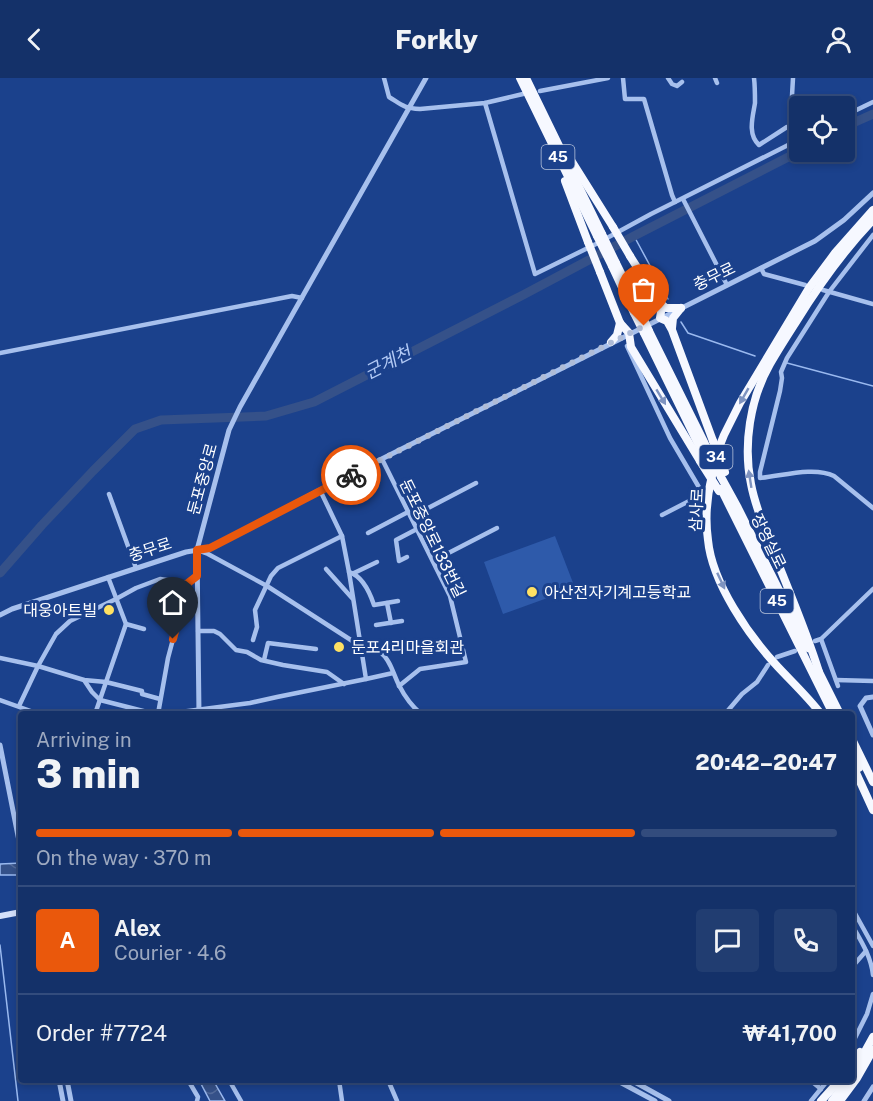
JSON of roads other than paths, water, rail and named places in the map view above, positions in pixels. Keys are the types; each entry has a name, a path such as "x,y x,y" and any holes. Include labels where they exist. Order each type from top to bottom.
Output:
{"highway":[{"name":"45","path":"520,78 600,235"},
{"name":"45","path":"526,78 705,458 723,475"},
{"path":"547,122 659,302 666,308 681,308"},
{"path":"547,134 620,323 628,333 629,346"},
{"name":"삼사로","path":"819,711 750,634 735,610 718,577 711,555 708,542 708,506 716,457 740,403 809,288 835,253 873,210"},
{"name":"34","path":"819,672 809,639 763,524 751,483 748,455 749,429 756,399 769,366 815,291 837,261 873,220"},
{"path":"659,302 660,318 667,321 672,330 713,441 723,475"},
{"path":"672,330 673,318 681,308"},
{"path":"611,342 617,335 620,323"},
{"path":"611,342 629,346 705,458"},
{"name":"장영실로","path":"705,458 832,711"},
{"name":"장영실로","path":"723,475 838,711"},
{"path":"855,745 873,782"},
{"path":"855,759 873,796"},
{"path":"855,771 873,810"},
{"path":"855,1059 873,1030"},
{"path":"855,1070 873,1037"},
{"path":"855,1080 873,1050"},
{"path":"847,1101 873,1055"},
{"path":"821,1101 837,1083"},
{"path":"832,1101 846,1083"},
{"path":"840,1101 853,1083"}],"main road":[{"path":"0,916 18,913"}],"street":[{"path":"384,78 389,97 405,108 420,109 485,103 523,94"},
{"name":"둔포중앙로","path":"199,711 197,550 229,430 426,78"},
{"path":"540,91 608,78"},
{"path":"623,78 625,99 644,99 675,202"},
{"path":"668,78 672,84 677,86 682,82"},
{"path":"754,78 755,101 752,121 755,141 759,145 789,128"},
{"path":"792,96 793,78"},
{"path":"855,111 873,102"},
{"path":"485,103 535,274 675,202 684,201 789,144"},
{"name":"충무로","path":"0,615 12,609 186,552 210,548 628,333 815,241 832,230 873,193"},
{"path":"684,201 727,285"},
{"path":"873,235 826,291 787,358 781,372 780,391 760,466 760,478 826,472 873,508"},
{"path":"760,268 764,274 805,285"},
{"path":"826,291 873,304"},
{"path":"0,353 270,300 292,296 302,298"},
{"path":"629,346 670,438 700,489 699,495 695,498 662,514"},
{"name":"둔포중앙로133번길","path":"382,459 450,596 466,662 420,669 399,686"},
{"path":"368,533 476,483"},
{"path":"320,490 342,536 352,573 353,600 366,679"},
{"path":"109,494 136,568"},
{"path":"433,561 497,528"},
{"path":"407,557 399,561 396,540 417,529"},
{"path":"253,640 257,627 255,610 278,568 342,536"},
{"path":"197,550 267,586 360,646 382,653 399,686 418,711"},
{"path":"352,573 377,562"},
{"path":"326,568 353,600"},
{"path":"352,573 370,592 374,605 398,601"},
{"path":"158,711 168,658 188,583 197,576"},
{"path":"96,711 126,624 108,577"},
{"path":"19,706 56,634 70,621 136,588 160,579 188,583"},
{"path":"838,686 818,640 873,589"},
{"path":"387,603 391,623"},
{"path":"376,625 402,621"},
{"path":"126,624 144,629"},
{"path":"198,631 214,631 236,650 247,652 264,660 322,670 344,684"},
{"path":"264,660 268,643 316,649"},
{"path":"777,657 795,651"},
{"path":"0,658 38,666 84,680 106,682 142,691 142,694 160,699"},
{"path":"728,711 742,694 757,682 768,665"},
{"path":"205,711 393,673"},
{"path":"84,680 100,700 145,711"},
{"path":"836,680 873,681"},
{"path":"873,697 866,698 860,706 873,735"},
{"path":"0,700 32,711"},
{"path":"0,745 18,836"},
{"path":"855,914 872,945 855,964"},
{"path":"855,931 867,950 873,975"},
{"path":"855,1038 867,1014 873,994"},
{"path":"60,1083 63,1101"},
{"path":"68,1083 71,1101"},
{"path":"190,1083 198,1098 197,1101"},
{"path":"231,1083 241,1101"},
{"path":"339,1083 342,1101"},
{"path":"389,1083 398,1101"},
{"path":"622,1083 655,1101"},
{"path":"636,1083 669,1101"},
{"path":"814,1083 821,1089"},
{"path":"811,1101 826,1083"},
{"path":"864,1101 873,1087"}],"water":[{"path":"18,863 18,875 0,875 0,864"},
{"path":"201,1083 215,1083 225,1101 210,1101"}],"waterway":[{"name":"군계천","path":"855,122 873,114"},
{"name":"군계천","path":"0,573 42,525 135,429 161,420 266,416 314,402 789,157"},
{"path":"634,236 668,299"},
{"path":"681,322 688,333 755,356"},
{"path":"787,363 873,386"},
{"path":"0,945 18,1101"}],"place":[{"name":"아산전자기계고등학교","path":"532,592"},
{"name":"대웅아트빌","path":"109,610"},
{"name":"둔포4리마을회관","path":"339,647"}]}
